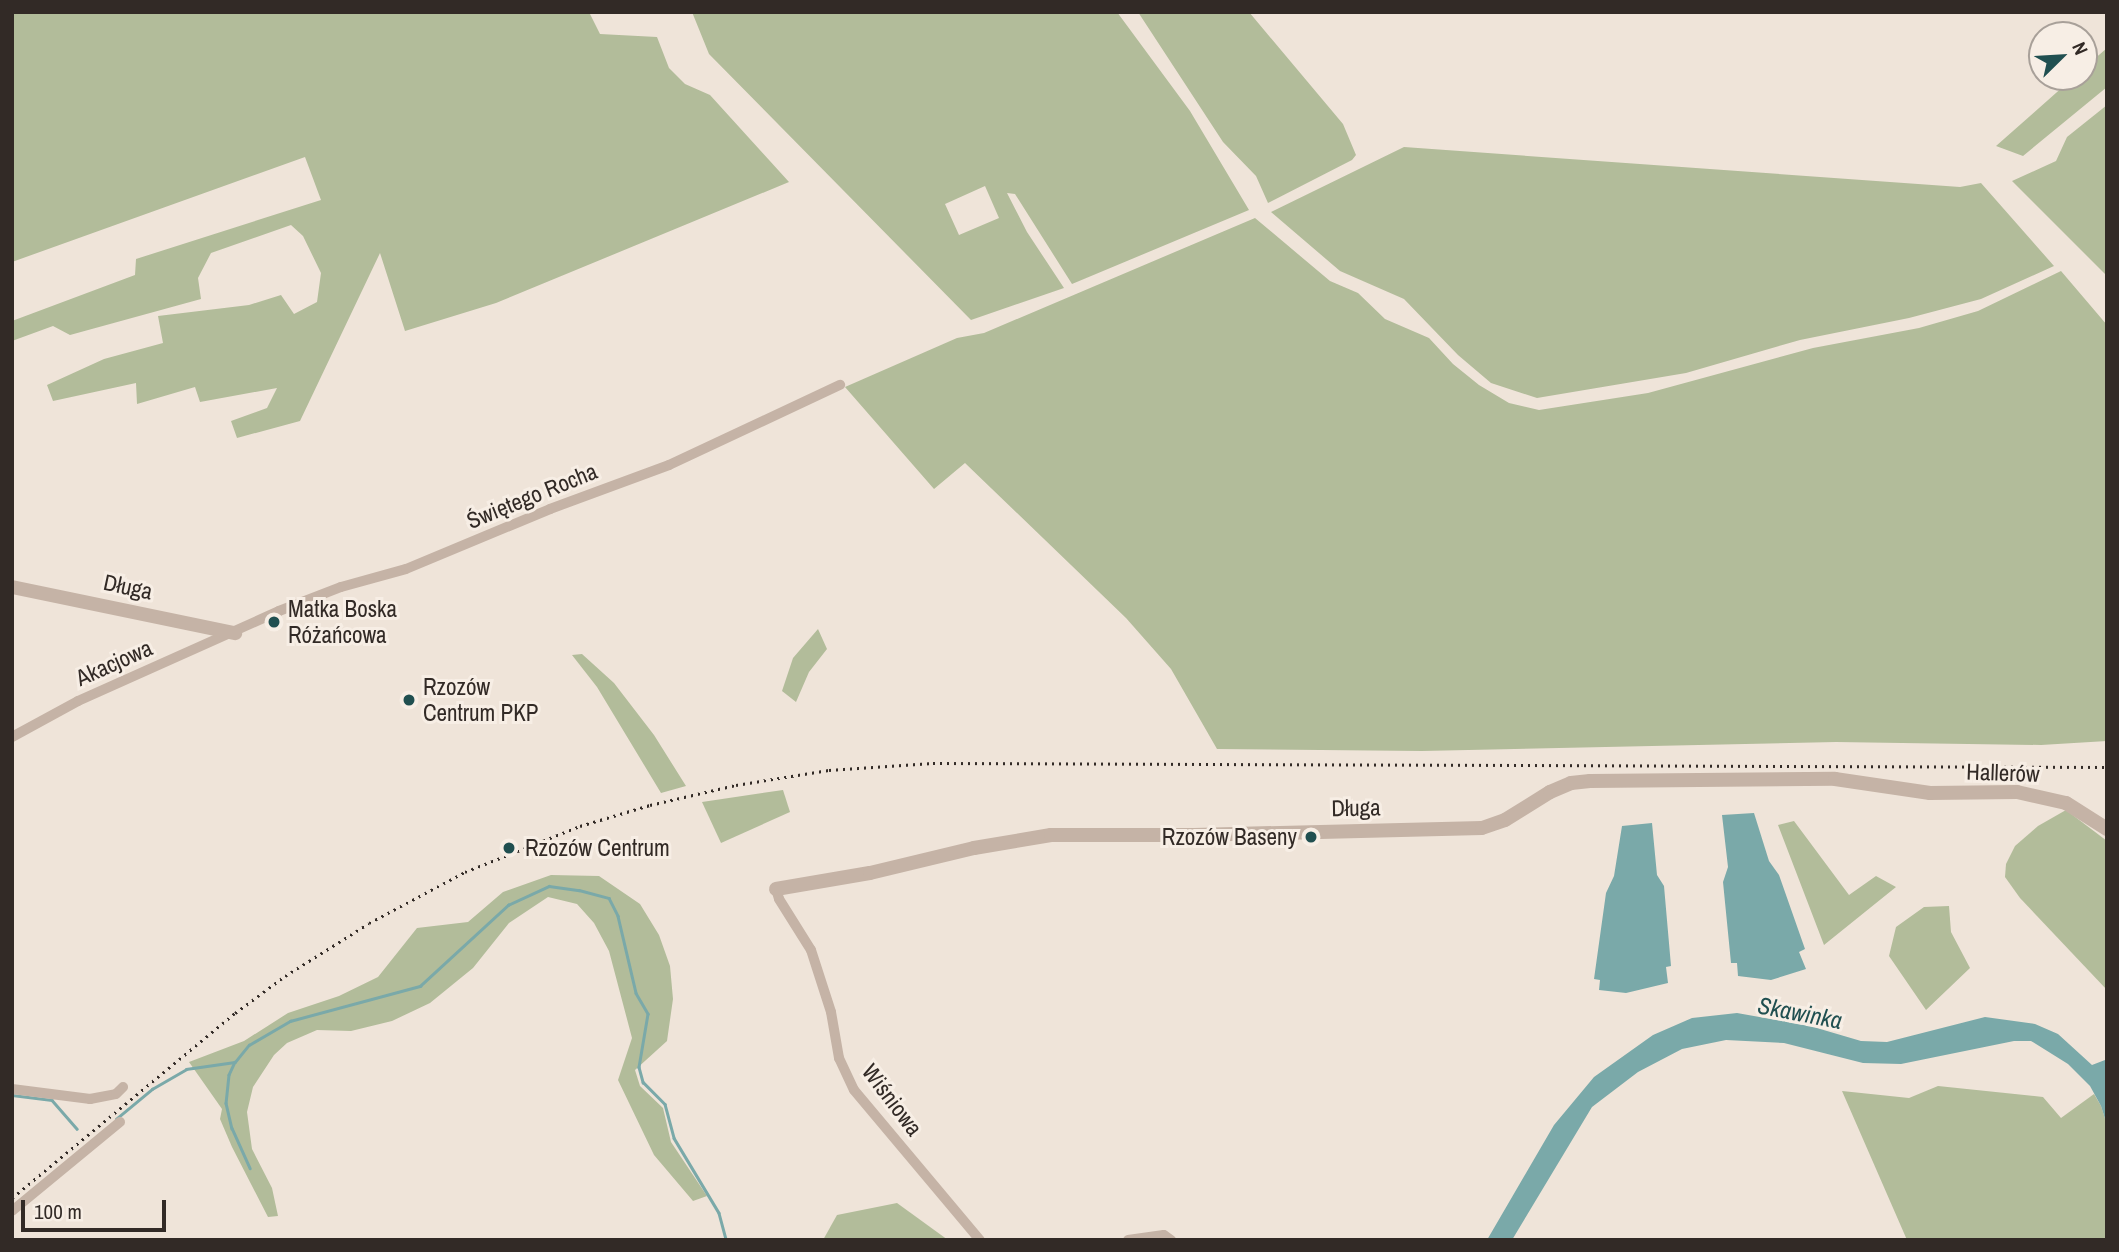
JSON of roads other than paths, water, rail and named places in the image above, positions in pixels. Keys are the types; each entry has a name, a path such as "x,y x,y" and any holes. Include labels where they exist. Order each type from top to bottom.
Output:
{"street":[{"name":"Świętego Rocha","path":"235,633 341,587 407,569 551,509 669,466 840,385"},
{"name":"Długa","path":"12,587 235,633"},
{"name":"Akacjowa","path":"12,737 78,701 235,633"},
{"name":"Długa","path":"776,889 870,873 974,848 1051,835 1194,835 1482,828 1505,820 1550,792 1582,781 1835,779 1930,793"},
{"name":"Hallerów","path":"1930,793 2038,795 2066,803 2107,829"},
{"name":"Wiśniowa","path":"776,889 815,960 831,1012 839,1058 849,1081 980,1240"},
{"path":"12,1089 90,1099 116,1094 123,1087"},
{"path":"12,1211 120,1122"},
{"path":"1128,1240 1164,1235 1171,1240"}],"water":[{"path":"1754,813 1769,861 1779,875 1805,949 1799,952 1806,969 1771,980 1738,976 1737,963 1731,963 1723,882 1728,867 1722,815"},
{"path":"1652,823 1657,875 1664,886 1671,966 1666,967 1668,983 1626,993 1599,990 1600,980 1594,979 1606,893 1614,876 1622,826"},
{"path":"1737,1013 1810,1026 1861,1041 1887,1042 1985,1017 2035,1024 2058,1034 2092,1065 2105,1060 2107,1062 2107,1125 2090,1086 2068,1064 2031,1041 2014,1041 1901,1064 1863,1063 1784,1043 1726,1040 1682,1049 1638,1072 1592,1107 1512,1240 1487,1240 1554,1125 1594,1077 1653,1035 1692,1018"}],"waterway":[{"path":"116,1119 152,1089 186,1069 235,1062 249,1045 290,1021 420,986 508,905 549,886 579,890 609,898 618,916 636,993 648,1014 639,1067 643,1082 665,1104 674,1138 719,1213 726,1240"},
{"path":"235,1062 229,1075 226,1103 232,1128 250,1168"},
{"path":"12,1095 52,1100 77,1129"}],"railway":[{"path":"12,1198 235,1013 285,976 369,923 465,872 580,826 650,805 736,785 829,770 933,763 2107,767"}],"place":[{"name":"Matka Boska Różańcowa","path":"274,622"},
{"name":"Rzozów Centrum PKP","path":"409,700"},
{"name":"Rzozów Baseny","path":"1311,837"},
{"name":"Rzozów Centrum","path":"509,848"}],"water label":[{"name":"Skawinka","path":"1800,1013"}]}
